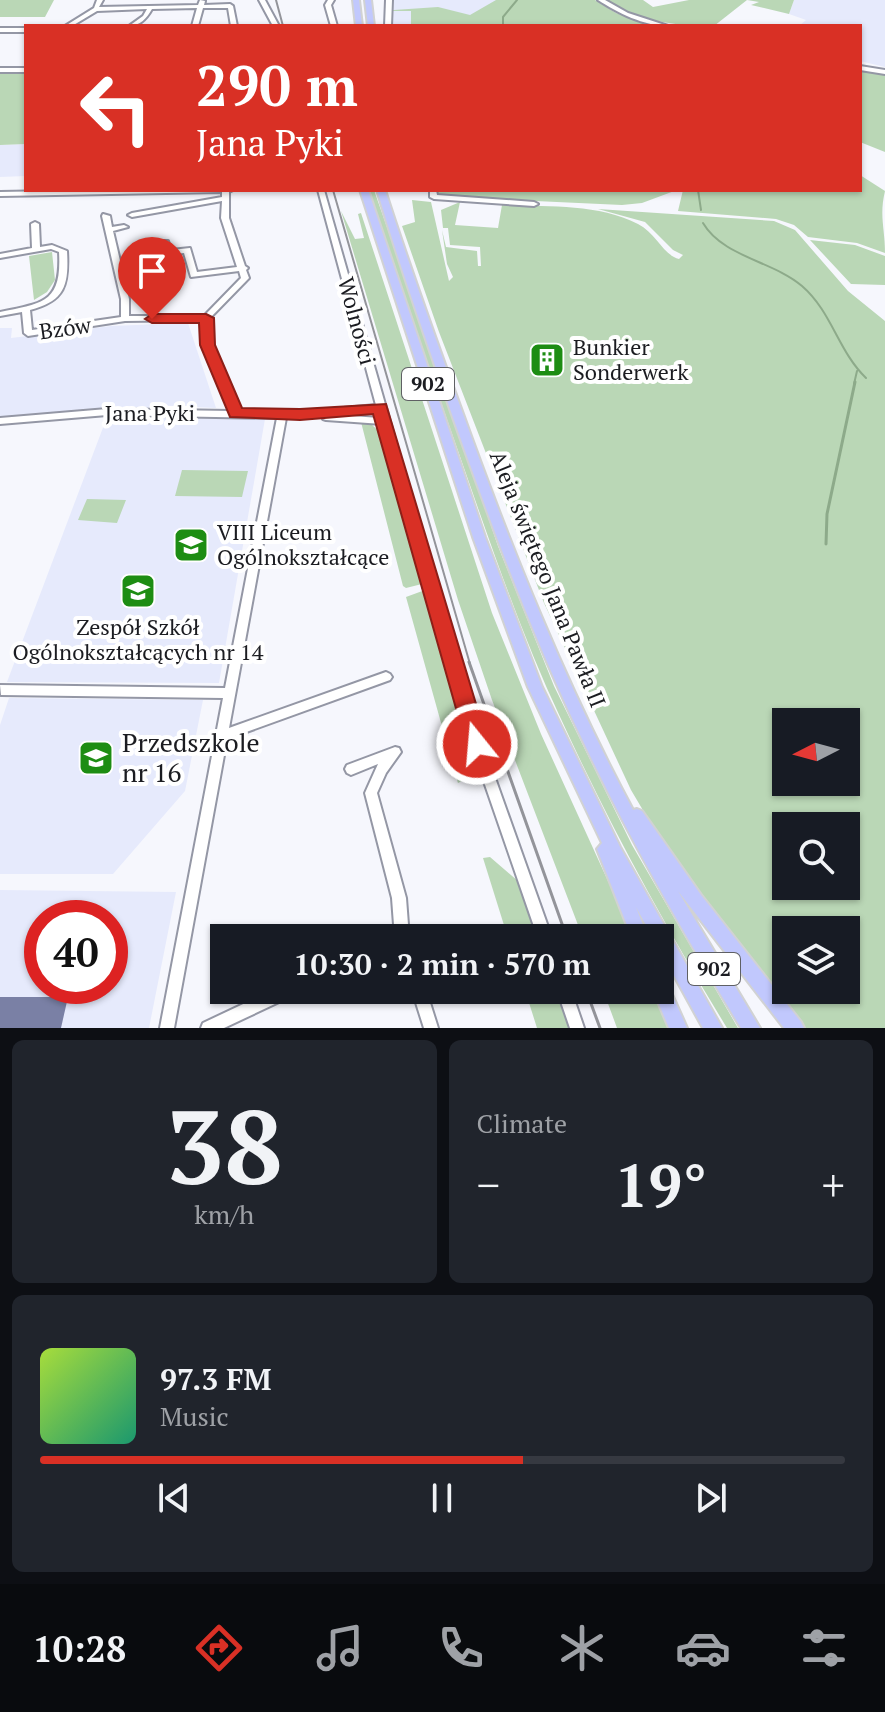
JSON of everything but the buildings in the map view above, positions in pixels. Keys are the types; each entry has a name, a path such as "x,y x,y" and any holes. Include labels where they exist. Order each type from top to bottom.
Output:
{"main road":[{"path":"356,0 359,24"},
{"path":"368,0 371,24"},
{"name":"Aleja świętego Jana Pawła II","path":"365,192 506,613 535,687 614,852 713,1028"},
{"name":"Aleja świętego Jana Pawła II","path":"383,198 543,639 600,759 679,908 751,1028"},
{"path":"600,759 695,901 795,1028"},
{"path":"578,779 635,924"},
{"path":"667,1004 678,1028"}],"street":[{"path":"96,9 100,0"},
{"path":"262,0 275,24"},
{"path":"269,0 275,24"},
{"path":"331,0 328,5 333,24"},
{"path":"388,24 389,0"},
{"path":"601,0 626,14 658,24"},
{"path":"71,24 96,9 150,9 201,4 230,6 234,24"},
{"path":"196,24 201,4"},
{"path":"135,24 150,9"},
{"path":"0,37 2,30 24,30"},
{"path":"862,68 885,72"},
{"path":"0,70 24,70"},
{"path":"0,194 81,192"},
{"path":"187,192 225,195"},
{"name":"Wolności","path":"322,192 383,421 474,733 540,924"},
{"path":"433,192 434,197 534,204"},
{"path":"132,215 225,195"},
{"path":"225,195 225,218 245,278 206,322 208,345 236,414"},
{"path":"106,216 125,299 125,319 206,322"},
{"path":"0,256 36,249 35,224"},
{"path":"109,230 124,227"},
{"path":"165,243 168,253 187,250 194,275 244,268"},
{"name":"Bzów","path":"0,314 26,309 59,292 65,278 63,251 52,247 36,249"},
{"name":"Bzów","path":"26,309 28,333 125,319"},
{"name":"Jana Pyki","path":"300,415 380,408"},
{"name":"Jana Pyki","path":"0,421 107,412 300,415 383,421"},
{"path":"167,1028 282,415"},
{"path":"221,736 386,677"},
{"path":"1,690 229,693"},
{"path":"351,769 395,752 382,769 371,793 399,898 400,924"},
{"path":"208,1028 259,1004"},
{"path":"423,1004 431,1028"},
{"path":"569,1004 577,1028"}],"shaded area":[{"path":"392,0 497,0 458,24 393,24"},
{"path":"794,0 885,0 885,67 862,61 862,24 801,24 806,20 789,14"},
{"path":"24,144 24,176 0,177 0,145"},
{"path":"188,323 216,408 152,405 147,409 107,408 0,417 0,328 12,328 11,338 111,326"},
{"name":"Zespół Szkół Ogólnokształcących nr 14","path":"107,417 265,419 219,683 7,682"},
{"name":"Przedszkole nr 16","path":"9,698 203,700 185,791 113,874 0,874 0,725"},
{"path":"0,890 176,892 149,1028 0,1028"}],"green space":[{"path":"0,0 54,0 45,17 0,17"},
{"path":"496,0 595,0 616,13 647,24 411,24 411,11 393,10 438,7 470,15"},
{"path":"607,0 643,0 653,7 689,0 747,0 717,24 659,21"},
{"path":"747,0 794,0 789,14 751,5 759,2"},
{"path":"862,71 885,75 885,152 862,143"},
{"path":"24,72 24,144 0,145 0,73"},
{"path":"862,176 885,191 882,215 885,253 857,243 808,237 794,225 776,219 678,211 683,192 862,192"},
{"path":"371,192 375,192 498,546 554,686 632,845 738,1028 727,1028 674,936 674,924 667,924 661,914 599,798 544,681 484,526 395,273"},
{"path":"672,192 642,203 622,205 446,197 437,194"},
{"path":"412,200 431,202 449,281 453,277 447,264 442,230 446,247 477,251 478,266 481,266 480,247 450,245 448,228 443,228 441,210 460,202 455,225 498,228 502,205 572,207 606,212 638,224 668,253 679,259 683,255 673,250 645,222 598,209 774,221 795,230 848,291 885,321 885,1028 802,1028 783,1004 860,1004 860,916 772,916 772,989 673,861 631,790 544,603 439,332 402,226 415,222"},
{"path":"341,211 355,239 364,238 358,214 361,213 492,613 541,734 628,924 578,924 492,700 458,600"},
{"path":"810,240 855,245 885,256 885,285 851,284"},
{"path":"52,252 55,280 47,292 34,300 29,256"},
{"path":"361,422 371,424 382,434 422,584 403,586"},
{"path":"182,470 248,471 242,497 175,496"},
{"path":"87,499 126,500 117,523 78,520"},
{"path":"425,590 462,718 443,730 406,597"},
{"path":"464,728 471,746 462,781 458,783 443,737"},
{"path":"490,857 518,881 533,924 504,924 483,858"},
{"path":"529,1004 561,1004 569,1028 537,1028"},
{"path":"608,1004 663,1004 673,1028 617,1028"}],"waterway":[{"path":"503,24 503,17 517,0"},
{"path":"698,192 701,210"},
{"path":"703,223 723,244 802,286 821,308 848,356 866,378"},
{"path":"854,384 857,371"},
{"path":"826,544 827,514 855,382"}],"tram line":[{"path":"276,0 282,24"},
{"path":"334,192 470,664"},
{"path":"469,662 562,924"},
{"path":"591,1004 600,1028"}],"place":[{"name":"Bunkier Sonderwerk","path":"547,360"},
{"name":"VIII Liceum Ogólnokształcące","path":"191,545"},
{"name":"Zespół Szkół Ogólnokształcących nr 14","path":"138,591"},
{"name":"Przedszkole nr 16","path":"96,758"}],"route":[{"path":"152,319 206,318 205,336 236,414 300,415 380,408 477,744"}]}
